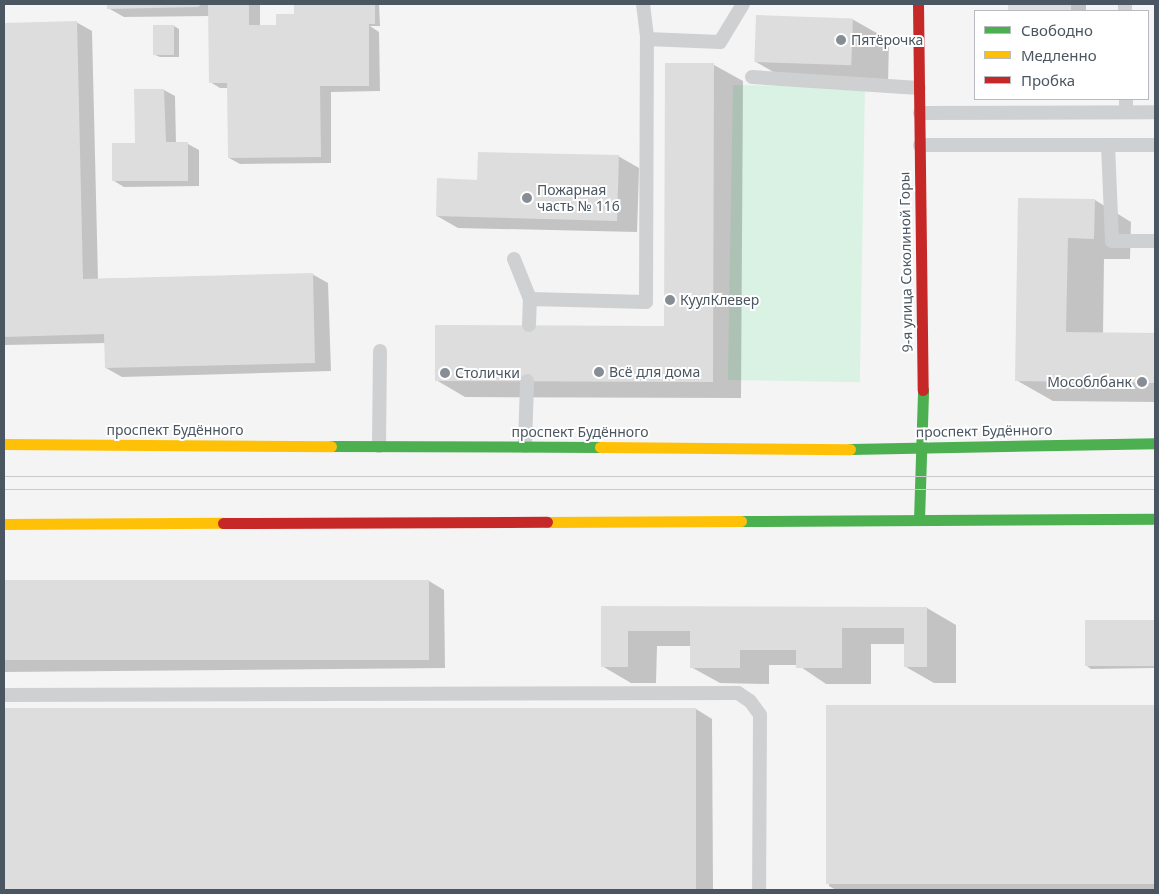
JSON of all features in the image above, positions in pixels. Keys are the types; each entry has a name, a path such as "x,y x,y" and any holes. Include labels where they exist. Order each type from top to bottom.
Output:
{"main road":[{"name":"9-я улица Соколиной Горы","path":"918,4 924,397 919,520"},
{"name":"проспект Будённого","path":"4,444 921,448 1155,443"},
{"path":"4,524 1155,519"}],"lane":[{"path":"530,299 646,302 647,39 643,4"},
{"path":"647,39 720,42 743,4"},
{"path":"752,77 919,88"},
{"path":"920,113 1126,105 1155,112"},
{"path":"920,145 1155,146"},
{"path":"1108,145 1112,240 1155,242"},
{"path":"514,259 530,299 529,325"},
{"path":"379,446 380,351"},
{"path":"526,446 527,381"},
{"path":"4,695 738,693 750,701 760,715 760,890"}],"green space":[{"path":"733,85 865,87 860,382 728,380"}],"building":[{"path":"107,4 202,4 198,7 107,9"},
{"path":"208,4 249,4 249,25 276,25 276,14 294,14 294,4 375,4 375,24 369,24 369,86 320,86 321,157 228,158 227,83 209,83"},
{"path":"1008,4 1071,4 1071,10 1008,10"},
{"path":"756,15 853,18 851,65 754,62"},
{"path":"77,21 83,279 313,273 315,363 105,368 104,334 4,337 4,23"},
{"path":"153,25 174,25 174,55 153,55"},
{"path":"665,63 714,63 713,382 435,381 435,325 664,326"},
{"path":"134,89 164,89 166,142 188,142 188,181 112,181 112,143 135,143"},
{"name":"Пожарная часть № 116","path":"478,152 619,155 617,221 436,216 437,178 477,180"},
{"path":"1018,198 1095,199 1094,239 1068,238 1066,332 1155,333 1155,383 1015,381"},
{"path":"4,580 429,580 429,660 4,660"},
{"path":"601,606 927,607 927,667 904,667 904,628 842,628 842,668 796,668 796,650 740,650 740,668 690,668 690,631 628,631 628,667 601,667"},
{"path":"1085,620 1155,620 1155,666 1085,666"},
{"path":"826,705 1155,705 1155,884 826,884"},
{"path":"4,708 696,708 696,890 4,890"}],"tram line":[{"path":"4,476 1155,476"},
{"path":"4,489 1155,489"}],"traffic: fast":[{"path":"919,520 923,390"},
{"path":"850,449 1155,443"},
{"path":"331,446 600,447"},
{"path":"741,521 1155,519"}],"traffic: slow":[{"path":"4,444 331,446"},
{"path":"600,447 850,449"},
{"path":"547,522 741,521"},
{"path":"4,524 223,523"}],"traffic: jam":[{"path":"918,4 923,390"},
{"path":"223,523 547,522"}],"place":[{"name":"Пятёрочка","path":"841,40"},
{"name":"Пожарная часть № 116","path":"527,198"},
{"name":"КуулКлевер","path":"670,300"},
{"name":"Всё для дома","path":"599,372"},
{"name":"Столички","path":"445,373"},
{"name":"Мособлбанк","path":"1142,382"}]}
